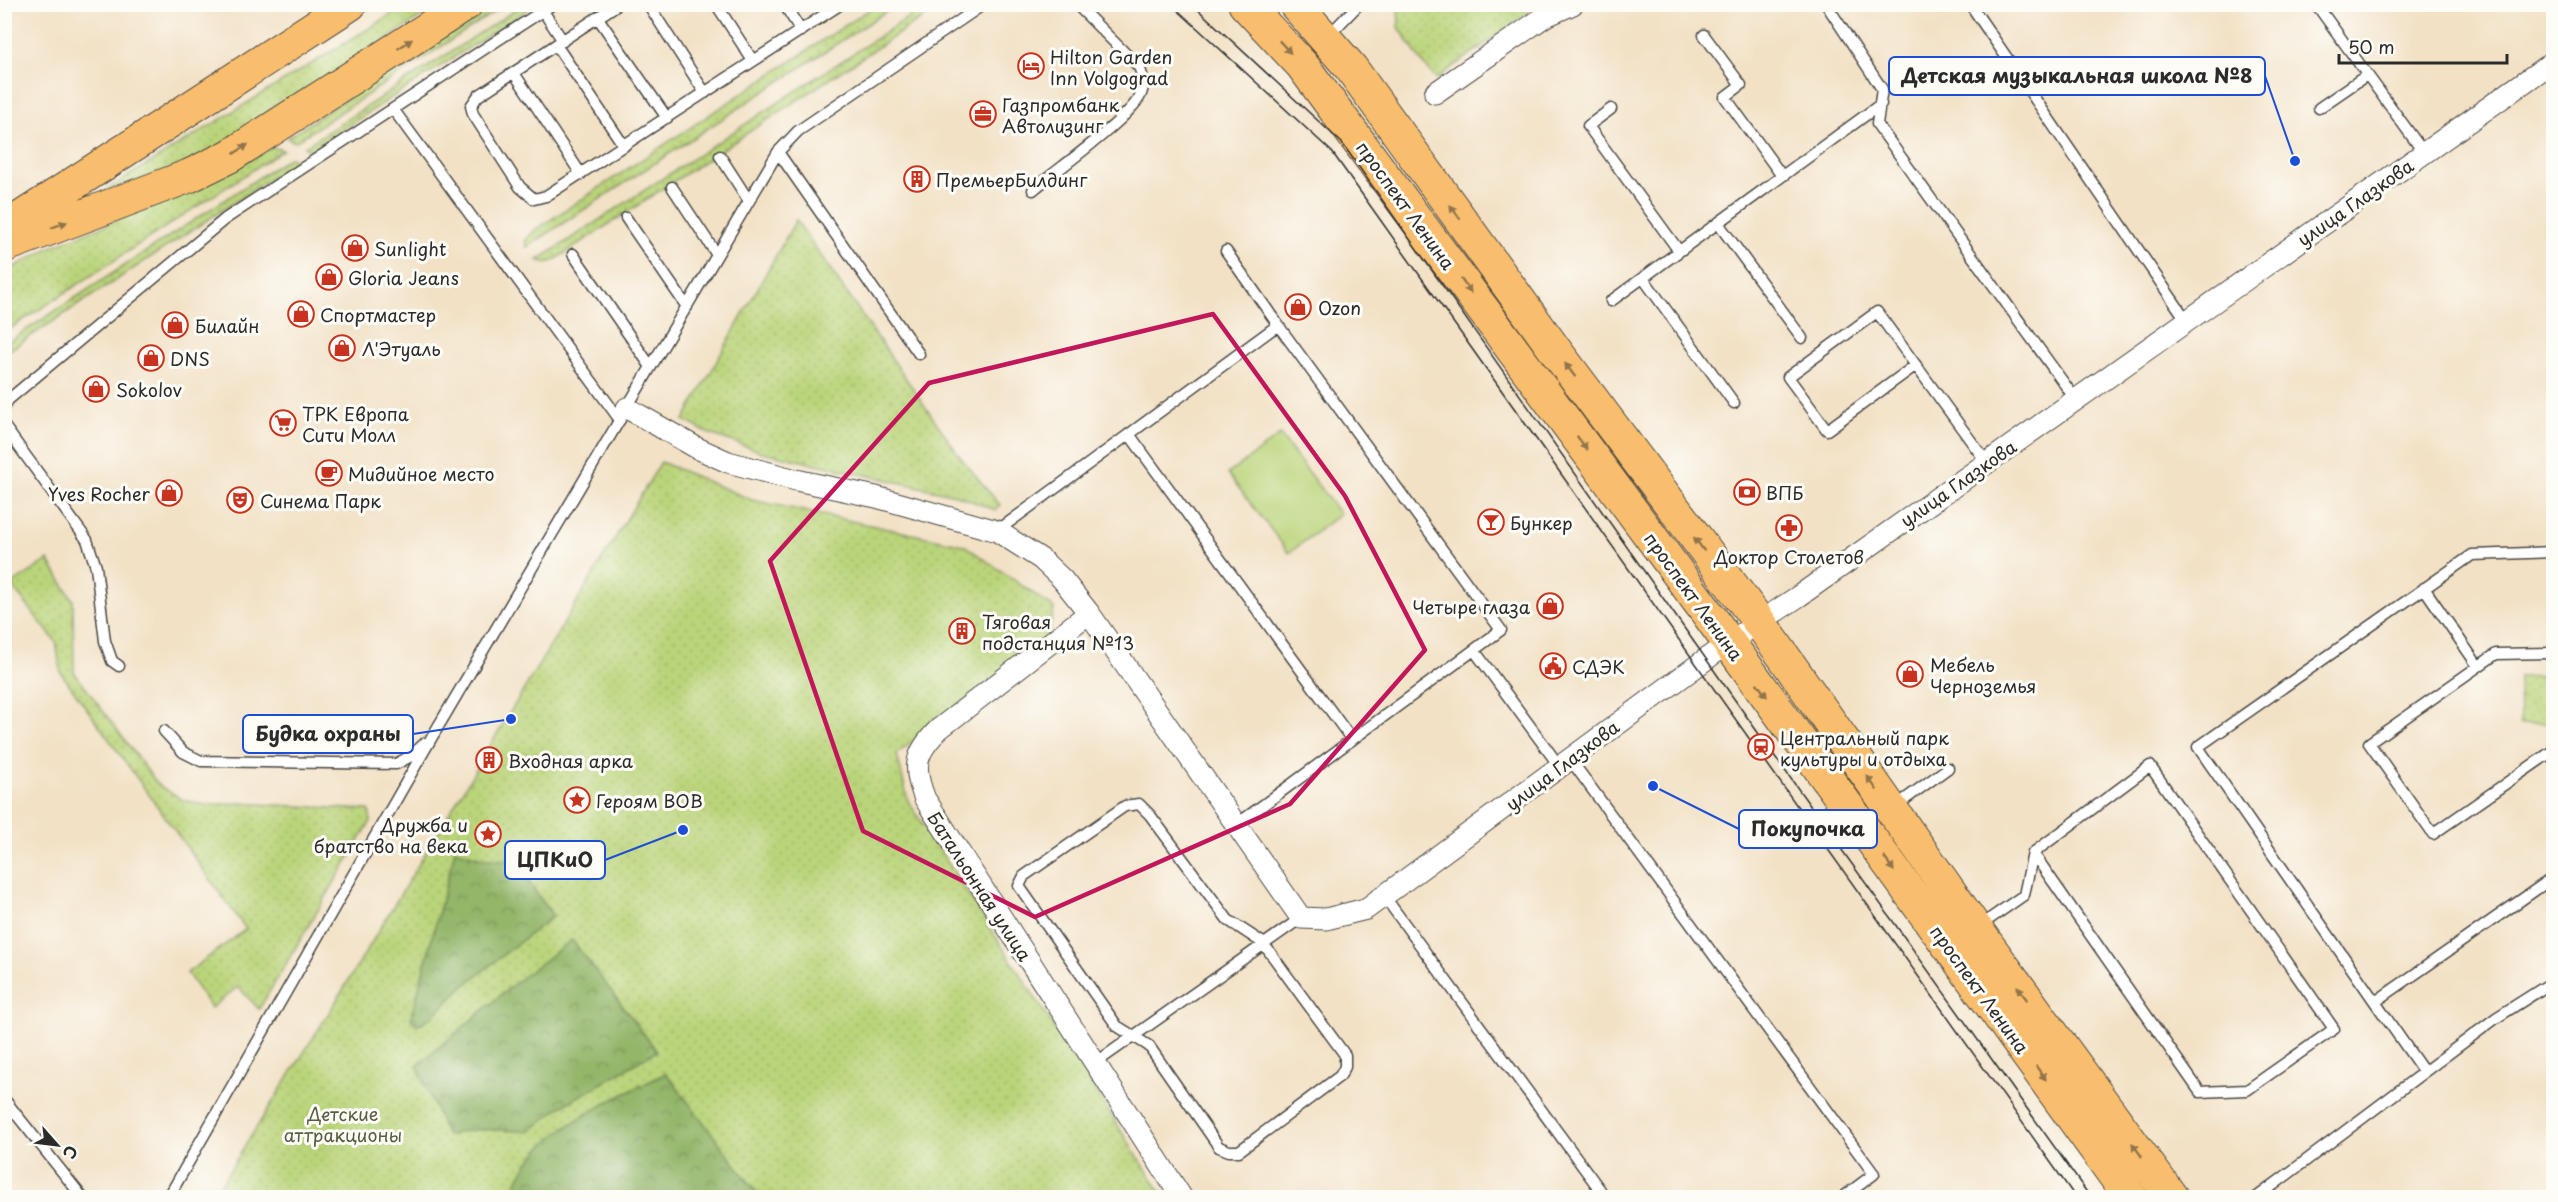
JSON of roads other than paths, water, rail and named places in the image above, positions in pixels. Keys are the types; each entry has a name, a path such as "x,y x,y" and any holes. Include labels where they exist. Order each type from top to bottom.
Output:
{"main road":[{"path":"4,229 350,4"},
{"path":"4,246 189,176 230,156 466,4"},
{"name":"проспект Ленина","path":"1245,4 1302,65 1728,643 2131,1197"},
{"name":"проспект Ленина","path":"1295,4 1351,68 1555,350 1760,623 1890,810 2172,1197"}],"street":[{"path":"1435,93 1544,17 1573,4"},
{"name":"улица Глазкова","path":"1300,918 1326,919 1366,909 1728,643 1760,623 1987,463 2553,61"},
{"path":"623,414 728,462 796,480 876,497 997,531 1041,559 1062,579 1089,613 1300,918"},
{"name":"Батальонная улица","path":"1089,613 939,729 925,743 919,753 917,767 919,784 925,799 1182,1197"}],"lane":[{"path":"4,408 8,400 225,219 553,4"},
{"path":"618,4 478,96 471,105 473,114 520,187 534,199 541,199 581,174 841,4"},
{"path":"648,4 705,93"},
{"path":"716,4 753,62"},
{"path":"784,4 801,31"},
{"path":"168,1197 432,737 778,152 798,131 984,4"},
{"path":"1033,190 1126,114 1141,95 1144,79 1139,67 1076,4"},
{"path":"1326,38 1359,4"},
{"path":"1826,4 1882,89 1877,124 2076,399"},
{"path":"2316,4 2424,153"},
{"path":"1971,5 2187,321"},
{"path":"543,11 559,43 624,146"},
{"path":"598,18 667,118"},
{"path":"1704,34 1741,85 1725,97 1782,176"},
{"path":"514,73 581,174"},
{"path":"2319,108 2367,75"},
{"path":"1611,301 1881,104"},
{"path":"393,109 623,414"},
{"path":"1611,109 1588,126 1679,251"},
{"path":"778,152 919,354"},
{"path":"720,156 749,201"},
{"path":"672,188 717,255"},
{"path":"626,218 687,307"},
{"path":"1718,223 1802,338"},
{"path":"1226,251 1501,630 1236,825"},
{"path":"573,254 651,367"},
{"path":"1643,278 1734,403"},
{"path":"1916,364 1827,430 1788,377 1877,312 1916,364 1987,463"},
{"path":"997,531 1278,325"},
{"path":"4,426 87,540 96,567 105,640 112,661 119,666"},
{"path":"1129,434 1352,740"},
{"path":"2424,1072 2198,747 2472,555 2553,552"},
{"path":"2424,588 2478,666"},
{"path":"1474,650 1565,763 1874,1174 1842,1197"},
{"path":"2553,653 2496,654 2369,743 2433,834 2553,750"},
{"path":"164,731 183,752 201,761 226,762 396,764 411,756 432,737"},
{"path":"1976,929 2024,896 2033,853 2150,766 2334,1029 2247,1090 2200,1092 2033,853"},
{"path":"1890,810 1948,768"},
{"path":"1139,804 1150,815 1228,920 1263,943 1345,1055 1345,1067 1340,1076 1239,1150 1229,1151 1219,1147 1149,1046 1117,1026 1019,886 1024,876 1125,806 1139,804"},
{"path":"2375,1002 2553,877"},
{"path":"1384,896 1606,1197"},
{"path":"1094,1064 1300,918"},
{"path":"2256,1197 2496,1018 2553,981"},
{"path":"4,1099 83,1197"}],"tram line":[{"path":"1171,4 1332,152 2076,1198"},
{"path":"1192,4 1342,143 1766,744 2091,1198"}],"place":[{"name":"Hilton Garden Inn Volgograd","path":"1031,66"},
{"name":"Газпромбанк Автолизинг","path":"983,114"},
{"name":"Детская музыкальная школа №8","path":"2295,161"},
{"name":"ПремьерБилдинг","path":"917,179"},
{"name":"Sunlight","path":"355,248"},
{"name":"Gloria Jeans","path":"329,277"},
{"name":"Ozon","path":"1298,307"},
{"name":"Спортмастер","path":"301,314"},
{"name":"Билайн","path":"175,325"},
{"name":"Л'Этуаль","path":"342,348"},
{"name":"DNS","path":"151,358"},
{"name":"Sokolov","path":"96,389"},
{"name":"ТРК Европа Сити Молл","path":"283,423"},
{"name":"Мидийное место","path":"329,473"},
{"name":"ВПБ","path":"1747,492"},
{"name":"Yves Rocher","path":"169,493"},
{"name":"Синема Парк","path":"240,500"},
{"name":"Бункер","path":"1491,522"},
{"name":"Доктор Столетов","path":"1789,528"},
{"name":"Четыре глаза","path":"1550,606"},
{"name":"Тяговая подстанция №13","path":"962,631"},
{"name":"СДЭК","path":"1553,666"},
{"name":"Мебель Черноземья","path":"1910,674"},
{"name":"Будка охраны","path":"511,719"},
{"name":"Центральный парк культуры и отдыха","path":"1761,747"},
{"name":"Входная арка","path":"489,760"},
{"name":"Покупочка","path":"1653,786"},
{"name":"Героям ВОВ","path":"577,800"},
{"name":"ЦПКиО","path":"683,830"},
{"name":"Дружба и братство на века","path":"488,834"}],"park label":[{"name":"Детские аттракционы","path":"343,1123"}]}
